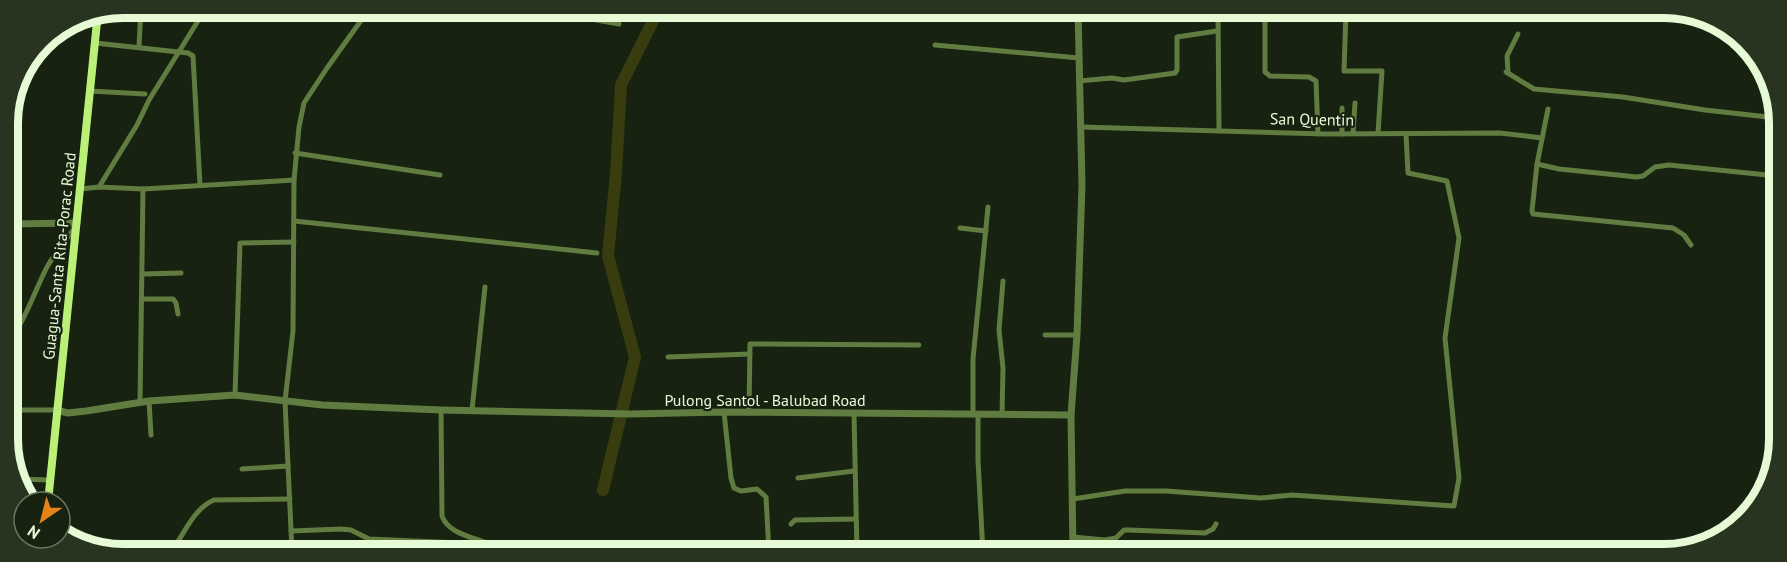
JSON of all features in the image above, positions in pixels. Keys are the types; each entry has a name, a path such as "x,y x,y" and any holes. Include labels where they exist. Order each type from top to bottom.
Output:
{"main road":[{"name":"Guagua-Santa Rita-Porac Road","path":"49,490 97,22"}],"street":[{"path":"138,46 140,18"},
{"path":"99,187 200,18"},
{"path":"292,544 285,401 293,331 296,153 304,103 363,18"},
{"path":"586,18 619,24"},
{"path":"1073,544 1071,415 1077,335 1082,185 1078,18"},
{"path":"1218,18 1219,130"},
{"path":"1265,18 1265,72 1270,76 1309,77 1316,81 1318,134"},
{"path":"1346,18 1344,70 1382,71 1378,133"},
{"path":"1079,81 1112,78 1124,80 1175,73 1177,70 1177,37 1217,32"},
{"path":"1518,34 1507,56 1508,72 1506,72 1534,89 1623,97 1769,117"},
{"path":"95,43 138,46 188,53 193,56 200,185"},
{"path":"935,45 1079,58"},
{"path":"90,91 145,94"},
{"path":"1353,133 1355,103"},
{"path":"1342,108 1342,134"},
{"path":"1548,109 1537,164 1532,211 1536,216 1673,228 1684,235 1691,245"},
{"name":"San Quentin","path":"1081,127 1318,134 1500,134 1542,138"},
{"path":"1073,499 1125,490 1262,498 1292,495 1454,506 1459,478 1445,338 1459,238 1448,181 1408,173 1406,134"},
{"path":"296,153 441,175"},
{"path":"1537,164 1559,169 1636,177 1642,176 1655,167 1669,165 1769,175"},
{"path":"80,189 99,187 143,189 294,180"},
{"path":"140,403 143,189"},
{"path":"983,544 973,359 988,207"},
{"path":"294,221 597,253"},
{"path":"18,224 76,223 47,268 18,327"},
{"path":"960,228 987,231"},
{"path":"235,395 240,243 294,242"},
{"path":"143,274 181,273"},
{"path":"1002,415 1003,368 999,330 1004,281"},
{"path":"472,410 485,287"},
{"path":"142,299 173,299 178,314"},
{"path":"1045,335 1077,335"},
{"path":"749,413 750,344 919,345"},
{"path":"668,357 750,354"},
{"name":"Pulong Santol - Balubad Road","path":"56,410 68,413 149,401 235,395 285,401 441,410 631,414 724,412 1071,415"},
{"path":"149,401 151,435"},
{"path":"18,410 56,410"},
{"path":"441,410 442,516 450,529 488,544"},
{"path":"724,412 734,488 741,491 757,489 766,497 769,544"},
{"path":"854,413 857,544"},
{"path":"242,469 288,466"},
{"path":"798,478 854,471"},
{"path":"27,479 50,480"},
{"path":"177,544 207,502 290,499"},
{"path":"790,524 795,520 855,519"},
{"path":"1073,537 1105,540 1116,538 1118,534 1129,530 1204,533 1213,529 1216,524"},
{"path":"291,531 341,529 351,530 369,539 471,544"}],"waterway":[{"path":"603,490 635,357 608,256 621,85 654,18"}]}
